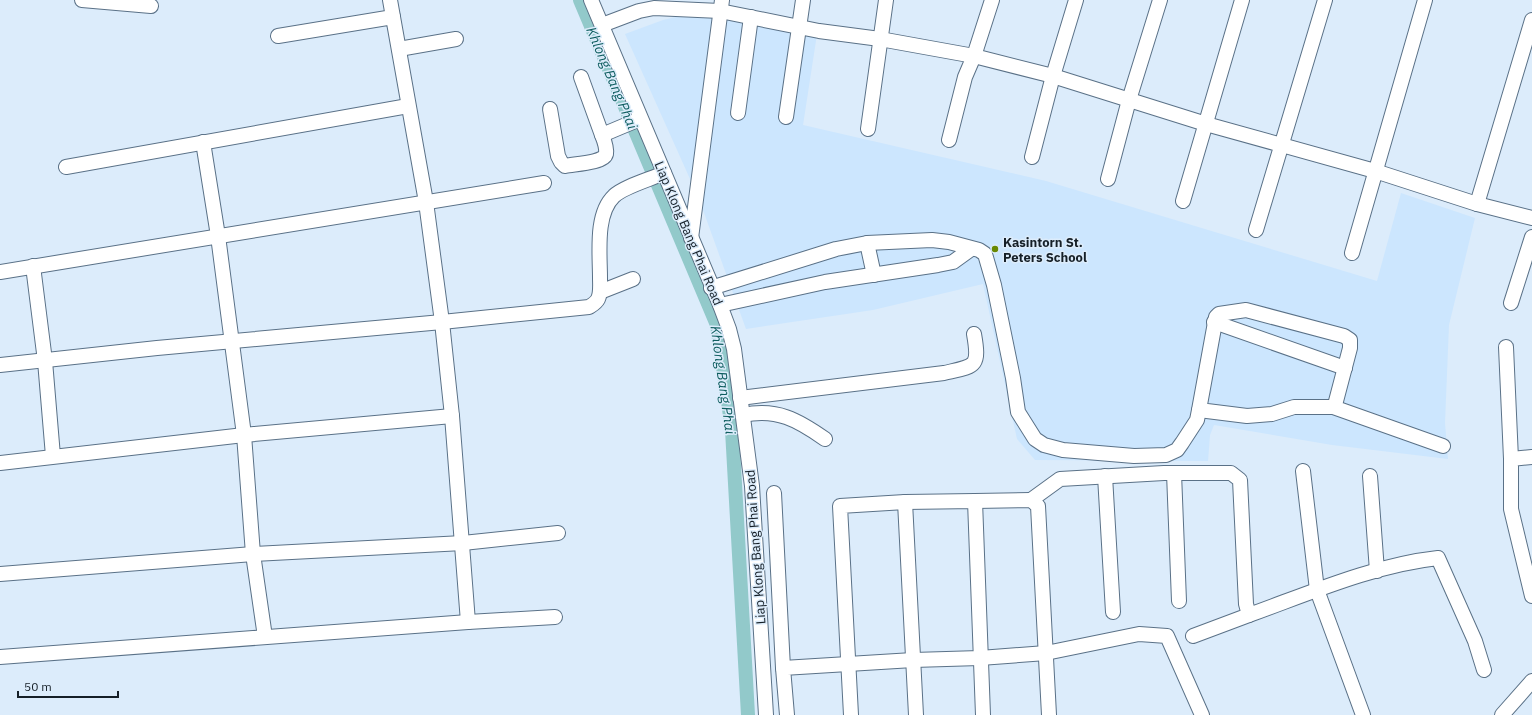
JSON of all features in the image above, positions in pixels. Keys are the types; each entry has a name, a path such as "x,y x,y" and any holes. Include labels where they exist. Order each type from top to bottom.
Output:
{"street":[{"path":"82,0 151,6"},
{"path":"390,0 426,202 442,322 452,416 468,622"},
{"name":"Liap Klong Bang Phai Road","path":"591,0 660,175 691,239 729,328 734,349 752,486 766,715"},
{"path":"786,117 803,0"},
{"path":"868,129 886,0"},
{"path":"949,140 965,77 974,56 992,0"},
{"path":"1032,157 1053,76 1076,0"},
{"path":"1108,179 1129,100 1160,0"},
{"path":"1183,201 1242,0"},
{"path":"1256,230 1325,0"},
{"path":"1352,253 1425,0"},
{"path":"602,25 640,6 654,8 721,6 751,17 820,31 880,39 974,56 1053,76 1206,124 1375,170 1477,204 1532,218"},
{"path":"691,239 721,6"},
{"path":"278,36 393,17"},
{"path":"738,113 751,17"},
{"path":"1477,204 1532,20"},
{"path":"399,49 456,39"},
{"path":"550,109 558,156 565,166 594,162 605,156 605,134 581,77"},
{"path":"66,167 408,106"},
{"path":"605,134 638,120"},
{"path":"203,142 218,236 244,435 253,554 265,637"},
{"path":"0,365 232,340 585,308 595,303 600,292 601,225 604,212 609,201 615,195 660,175"},
{"path":"0,272 544,183"},
{"path":"1511,303 1532,237"},
{"path":"711,288 836,248 867,243 932,240 949,242 979,250 985,254 988,260 1013,378 1018,412 1035,439 1044,445 1063,450 1134,456 1166,456 1177,450 1198,420 1214,322 1219,314 1246,310 1344,336 1350,340 1350,348 1345,368 1335,405 1333,407"},
{"path":"867,243 874,275"},
{"path":"720,305 825,282 924,269 953,262 971,249"},
{"path":"33,266 45,361 53,456"},
{"path":"600,292 633,279"},
{"path":"1214,322 1345,368"},
{"path":"740,398 959,370 970,366 976,360 977,350 974,334"},
{"path":"1506,347 1511,459 1511,509 1532,596"},
{"path":"1199,410 1247,416 1272,414 1294,407 1333,407 1443,446"},
{"path":"743,415 754,412 777,414 804,424 825,439"},
{"path":"0,463 244,435 452,416"},
{"path":"1511,459 1532,457"},
{"path":"1303,471 1317,590 1363,715"},
{"path":"851,715 840,506 905,502 1031,500 1060,479 1174,473 1231,472 1240,480 1246,604 1250,615"},
{"path":"1174,473 1179,601"},
{"path":"1105,476 1113,612"},
{"path":"1370,476 1377,571"},
{"path":"774,493 786,715"},
{"path":"1031,500 1038,506 1049,715"},
{"path":"975,501 983,715"},
{"path":"905,502 916,715"},
{"path":"0,574 253,554 463,543 558,533"},
{"path":"1193,636 1344,580 1416,560 1438,558 1475,641 1484,670"},
{"path":"0,657 468,622 554,617"},
{"path":"783,668 913,660 980,658 1046,652 1139,634 1167,636 1202,715"},
{"path":"1502,715 1532,681"}],"shaded area":[{"name":"Kasintorn St. Peters School","path":"688,14 817,34 803,125 1046,181 1377,281 1401,193 1475,218 1449,325 1445,423 1448,459 1332,445 1214,425 1210,435 1208,461 1035,460 1017,439 983,284 873,310 746,329 699,199 625,34 663,20"}],"waterway":[{"name":"Khlong Bang Phai","path":"580,0 717,325 732,430 748,715"}],"place":[{"name":"Kasintorn St. Peters School","path":"995,249"}]}
